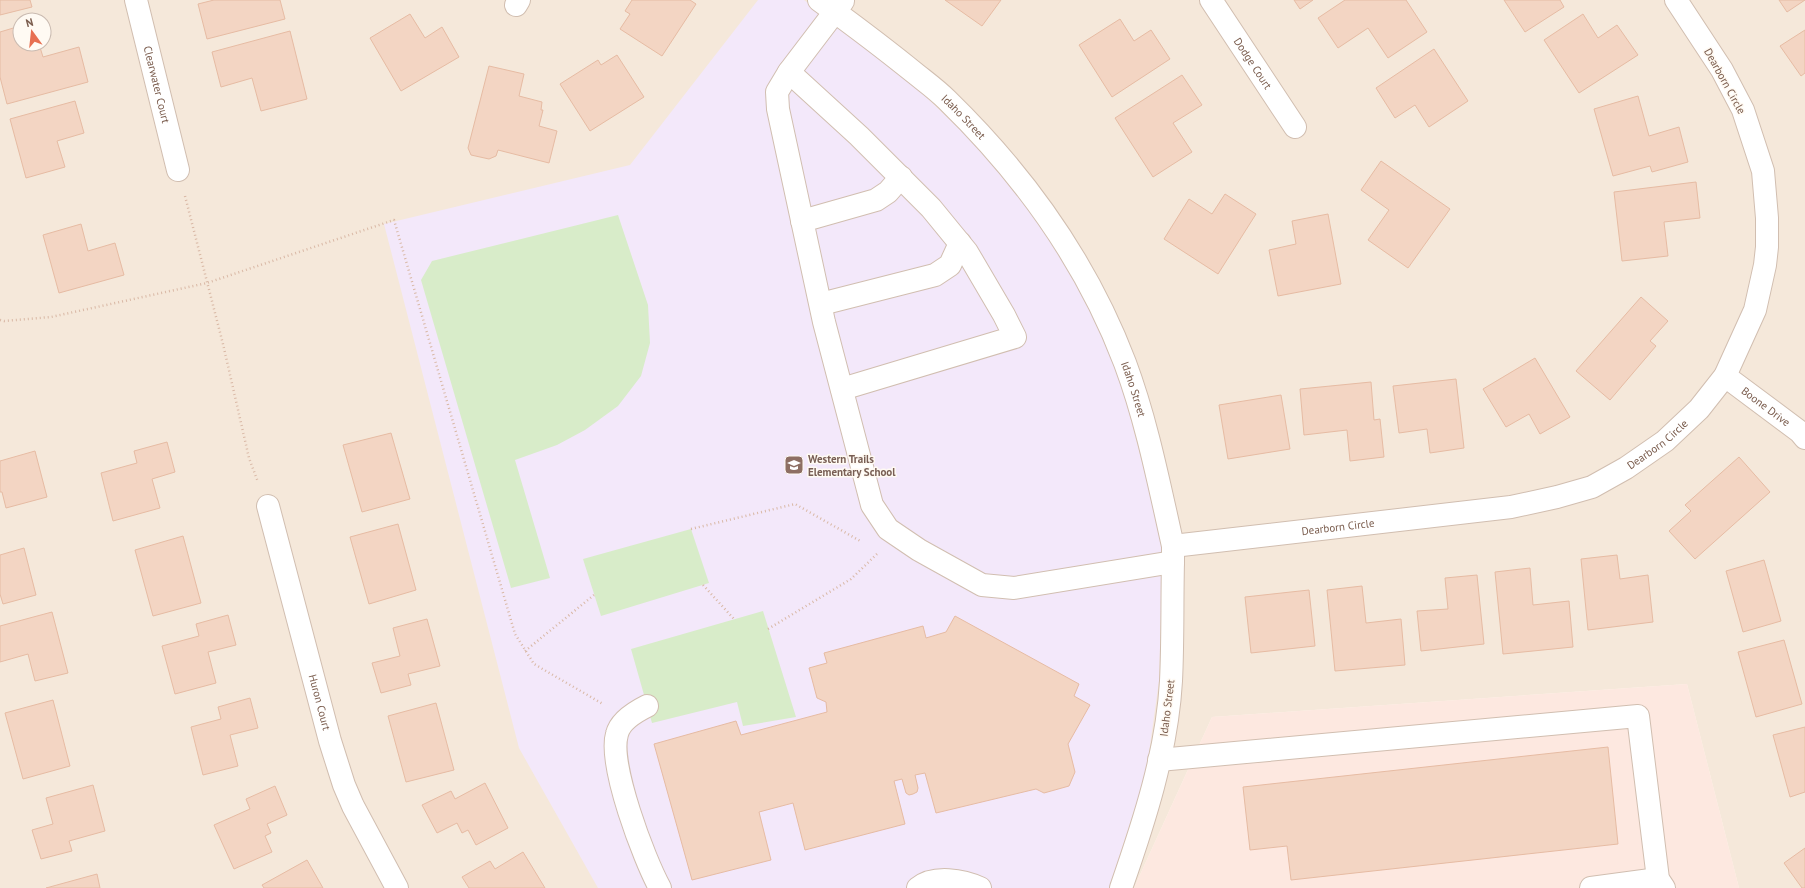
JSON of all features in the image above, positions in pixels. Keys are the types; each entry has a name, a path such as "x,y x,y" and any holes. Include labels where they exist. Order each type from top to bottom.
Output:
{"street":[{"name":"Clearwater Court","path":"136,0 178,170"},
{"name":"Dodge Court","path":"1212,0 1295,127"},
{"name":"Dearborn Circle","path":"833,4 777,92 778,108 821,304 872,505 888,529 919,550 982,585 1014,588 1173,554 1510,507 1556,497 1592,487 1626,468 1665,441 1699,409 1725,376 1755,310 1765,265 1767,218 1763,171 1743,110 1722,70 1676,0"},
{"name":"Idaho Street","path":"833,4 946,99 1001,156 1057,229 1097,300 1125,363 1148,436 1173,554 1171,682 1158,760 1143,822 1121,888"},
{"path":"790,72 901,177 931,208 960,243 1004,315 1015,337 842,389"},
{"path":"802,221 876,200 888,192 901,177"},
{"path":"821,304 935,275 950,265 960,243"},
{"name":"Boone Drive","path":"1725,376 1800,432 1805,438"},
{"name":"Huron Court","path":"268,506 330,741 344,785 353,806 397,888"},
{"path":"647,706 624,721 617,734 615,752 622,784 642,851 660,888"},
{"path":"1158,760 1638,716 1661,883 1591,888"},
{"path":"918,888 938,881 954,881 971,884 980,888"}],"path":[{"path":"178,170 223,344 249,458 268,506"},
{"path":"0,320 4,322 51,317 207,283 394,220 515,634 534,664 627,719"},
{"path":"691,529 795,504 867,544"},
{"path":"768,629 850,579 880,551"},
{"path":"703,585 734,619"},
{"path":"525,651 594,596"}],"shaded area":[{"path":"0,0 1805,0 1805,888 1739,888 1687,684 1212,717 1134,888 0,888"},
{"name":"Western Trails Elementary School","path":"758,0 804,0 897,69 976,145 1045,230 1092,308 1122,386 1163,543 1159,681 1146,774 1109,888 598,888 519,748 384,224 630,165"},
{"path":"1687,684 1739,888 1134,888 1212,717"}],"green space":[{"path":"618,215 648,305 650,343 641,376 618,406 585,430 557,445 515,460 550,578 511,588 421,280 432,261"},
{"path":"691,529 709,583 601,616 583,559"},
{"path":"763,611 796,717 743,726 737,702 652,723 631,649"}],"building":[{"path":"0,0 30,0 32,7 0,15"},
{"path":"214,0 280,0 285,19 207,39 198,4"},
{"path":"632,0 690,0 696,4 662,56 620,29 630,14 625,11"},
{"path":"945,0 1001,0 982,26"},
{"path":"1294,0 1313,0 1300,9"},
{"path":"1345,0 1406,0 1427,32 1388,58 1368,28 1338,48 1318,18"},
{"path":"1504,0 1560,0 1564,7 1525,32"},
{"path":"1779,0 1805,0 1787,12"},
{"path":"410,14 425,38 442,27 459,57 401,91 370,38"},
{"path":"1583,14 1598,38 1617,25 1638,55 1579,93 1544,40"},
{"path":"1120,19 1134,41 1151,30 1170,59 1112,97 1079,45"},
{"path":"12,28 12,52 41,52 43,57 79,47 88,82 7,104 0,77 0,32"},
{"path":"1805,30 1805,73 1801,76 1780,46"},
{"path":"290,31 307,99 261,111 252,78 221,87 212,52"},
{"path":"1434,49 1468,101 1429,127 1415,105 1395,118 1376,88"},
{"path":"617,55 644,97 590,131 560,84 598,60 601,65"},
{"path":"489,66 524,74 519,96 542,102 541,110 543,110 539,126 557,131 549,163 498,150 496,156 489,159 471,155 468,148"},
{"path":"1182,75 1202,105 1173,123 1192,152 1153,177 1115,118"},
{"path":"1638,96 1649,136 1679,127 1688,162 1652,172 1650,166 1613,176 1594,109"},
{"path":"75,101 84,133 57,141 65,167 26,178 10,119"},
{"path":"1381,161 1450,209 1408,268 1368,240 1389,210 1361,190"},
{"path":"1696,182 1700,218 1664,222 1668,256 1622,261 1614,192"},
{"path":"1225,194 1256,214 1218,274 1164,239 1189,199 1212,214"},
{"path":"1328,214 1341,284 1278,296 1269,250 1296,244 1292,221"},
{"path":"81,224 88,251 115,243 124,275 59,293 43,235"},
{"path":"1641,297 1668,321 1650,341 1656,346 1610,400 1576,371"},
{"path":"1535,358 1570,417 1540,434 1529,414 1506,427 1483,389"},
{"path":"1456,379 1464,448 1430,453 1427,429 1399,433 1393,386"},
{"path":"1371,382 1374,420 1380,419 1384,457 1350,461 1347,430 1304,435 1300,389"},
{"path":"1281,395 1290,449 1228,459 1219,405"},
{"path":"391,433 410,499 362,512 343,445"},
{"path":"167,442 175,472 152,479 160,508 113,521 101,473 137,463 134,451"},
{"path":"35,451 47,497 6,508 2,492 0,492 0,461"},
{"path":"1739,457 1770,492 1695,559 1669,531 1691,511 1685,505"},
{"path":"398,524 416,590 369,604 350,537"},
{"path":"183,536 201,603 153,616 135,550"},
{"path":"24,548 36,595 3,604 0,594 0,555"},
{"path":"1617,555 1620,579 1648,575 1653,622 1588,630 1581,559"},
{"path":"1764,560 1781,621 1743,632 1726,571"},
{"path":"1530,568 1533,605 1569,601 1573,647 1503,654 1495,572"},
{"path":"1477,575 1484,644 1421,651 1417,611 1448,609 1445,578"},
{"path":"1362,586 1366,623 1401,619 1405,665 1335,671 1327,590"},
{"path":"1309,590 1315,646 1251,653 1245,597"},
{"path":"52,612 68,673 35,681 28,654 0,662 0,626"},
{"path":"228,615 236,645 208,652 216,683 175,694 162,646 199,636 196,624"},
{"path":"955,616 1079,684 1074,696 1090,705 1068,744 1075,772 1069,786 1044,793 1036,789 936,813 925,773 915,775 918,788 917,792 913,794 909,795 906,793 902,779 894,781 905,824 805,850 793,803 759,812 771,860 692,880 654,744 736,721 741,735 827,712 826,702 817,698 809,668 827,663 824,653 923,626 926,638 946,632"},
{"path":"427,619 440,666 408,674 411,685 381,693 372,663 400,656 393,628"},
{"path":"1784,640 1802,704 1756,717 1738,652"},
{"path":"250,698 258,728 230,735 238,766 203,775 191,727 221,719 218,707"},
{"path":"53,700 70,766 23,779 5,713"},
{"path":"436,703 454,770 406,782 388,716"},
{"path":"1805,727 1805,792 1790,797 1773,735"},
{"path":"1608,747 1618,844 1291,880 1287,846 1250,850 1243,787"},
{"path":"485,783 508,828 476,845 468,830 462,833 457,823 437,833 422,805 451,791 455,799"},
{"path":"93,785 105,831 69,841 72,851 41,859 32,830 53,824 46,798"},
{"path":"275,786 287,815 267,824 271,833 265,836 272,852 234,869 214,825 250,809 246,799"},
{"path":"1805,848 1805,888 1802,888 1784,863"},
{"path":"523,852 545,888 469,888 462,877 490,861 495,869"},
{"path":"307,860 323,888 264,888 262,885"},
{"path":"97,874 100,888 46,888"}],"place":[{"name":"Western Trails Elementary School","path":"794,465"}]}
